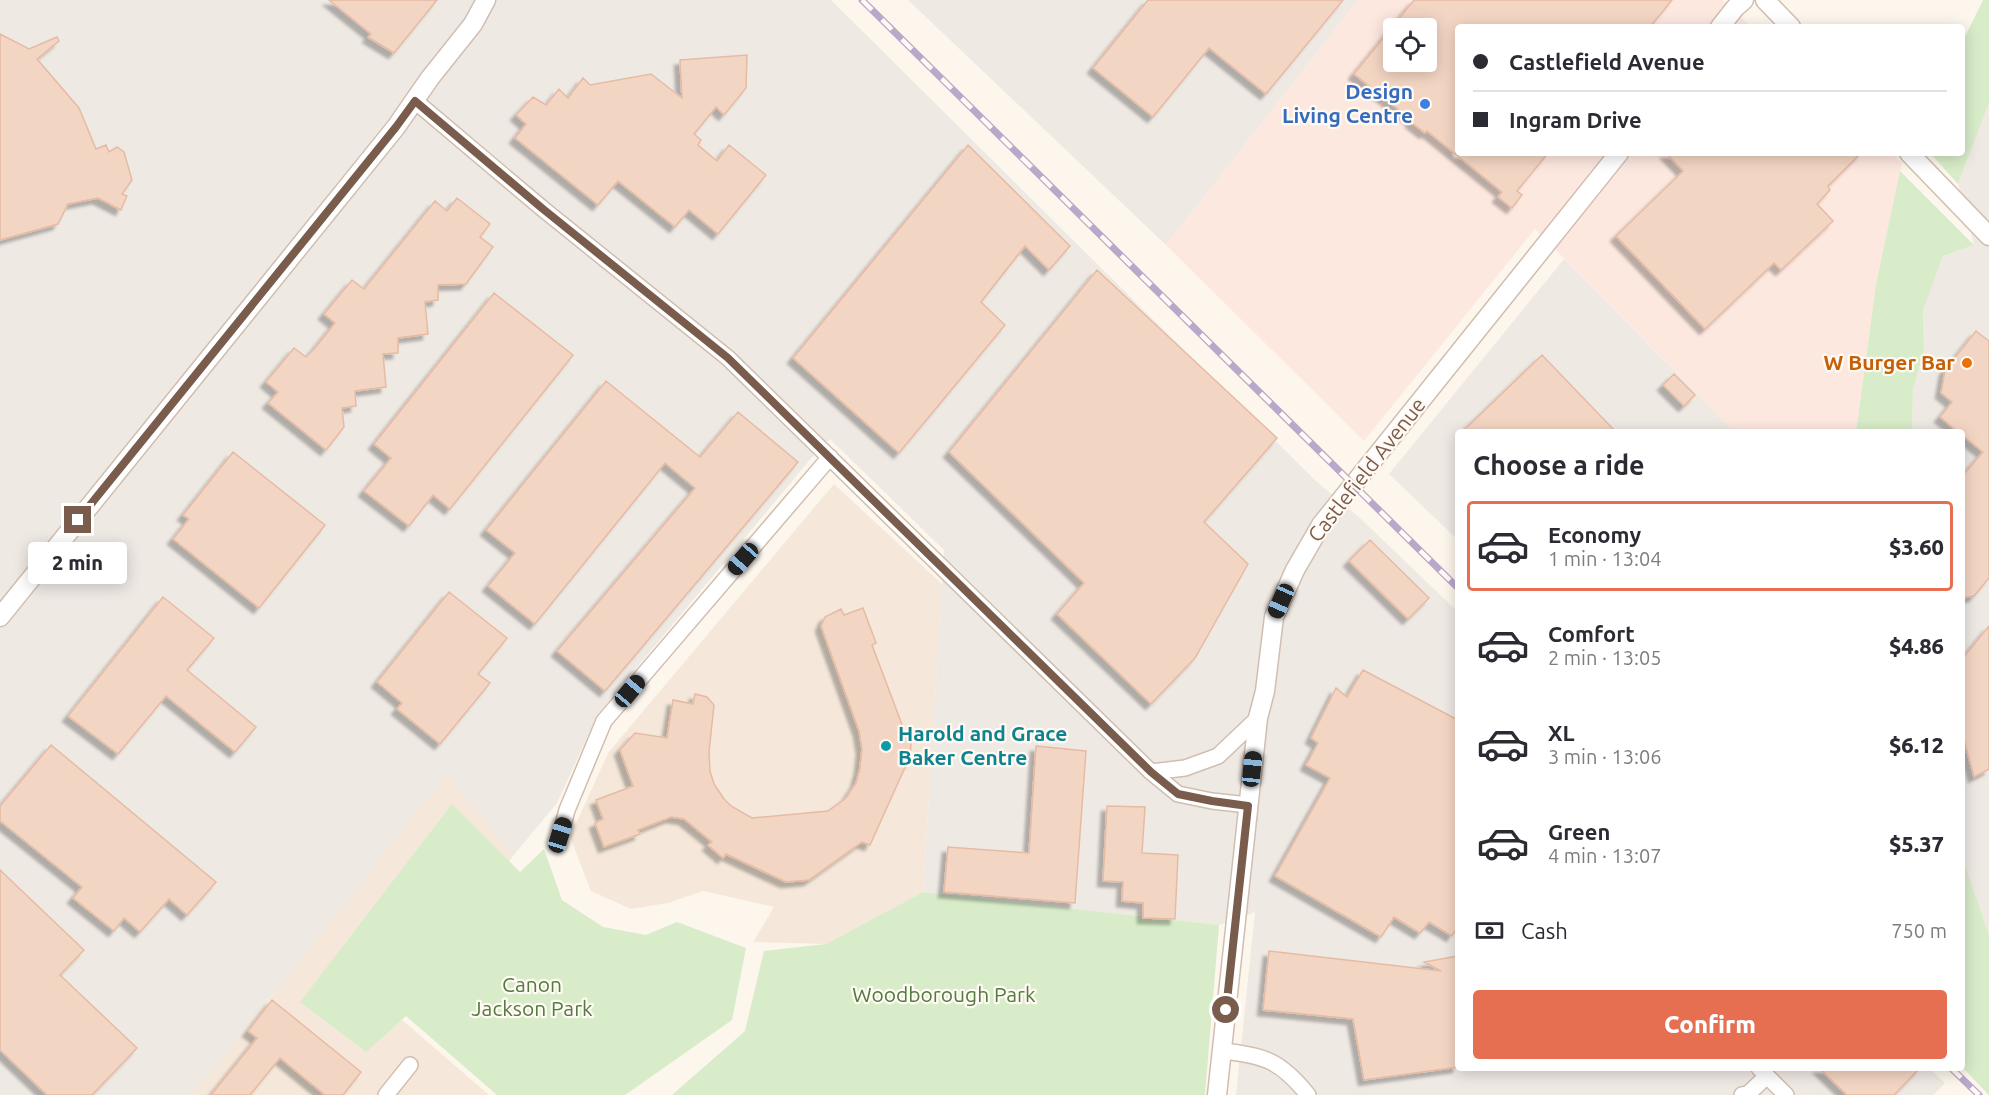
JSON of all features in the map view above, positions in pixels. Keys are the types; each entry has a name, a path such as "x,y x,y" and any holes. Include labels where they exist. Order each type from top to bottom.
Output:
{"street":[{"path":"0,617 396,127 430,78 473,24 486,0"},
{"path":"1722,24 1744,0"},
{"path":"1766,0 1788,24"},
{"path":"415,101 543,209 728,358 1151,772 1178,794 1248,806"},
{"name":"Castlefield Avenue","path":"1217,1095 1258,718 1265,691 1274,617 1295,570 1321,525 1617,156"},
{"path":"1912,156 1989,236"},
{"path":"560,835 567,810 604,721 830,457"},
{"path":"1151,772 1185,768 1218,756 1258,718"},
{"path":"1222,1051 1245,1054 1275,1063 1296,1080 1308,1095"},
{"path":"386,1095 410,1065"},
{"path":"1742,1095 1748,1094 1763,1072 1786,1095"}],"shaded area":[{"path":"0,0 831,0 1317,482 1361,519 1455,609 1455,1071 1932,1071 1945,1083 1933,1095 1236,1095 1255,912 1219,925 923,892 944,550 830,439 813,456 598,714 557,803 513,856 447,774 191,1095 0,1095"},
{"path":"908,0 1358,0 1166,245"},
{"path":"1358,0 1722,0 1749,24 1455,24 1455,156 1894,156 1902,163 1876,284 1856,429 1732,429 1535,229 1364,441 1166,245"},
{"path":"1989,103 1989,935 1965,865 1965,429 1912,429 1913,390 1924,350 1923,310 1928,293 1943,256 1974,245 1958,184"},
{"path":"1564,259 1732,429 1455,429 1455,537 1389,474"},
{"path":"834,484 942,584 923,892 826,944 753,942 774,907 703,891 668,903 631,909 591,891 570,837 608,753"},
{"path":"447,773 513,856 400,1018 489,1095 191,1095 226,1054"}],"green space":[{"path":"1983,0 1989,0 1989,103 1958,184 1933,156 1965,156 1965,37"},
{"path":"1900,171 1974,245 1943,256 1923,310 1924,350 1913,390 1912,429 1856,429 1876,284"},
{"name":"Canon Jackson Park","path":"452,804 520,872 544,849 562,900 603,927 646,935 677,922 746,948 732,1020 625,1095 497,1095 406,1016 366,1052 300,1002"},
{"path":"1965,865 1989,935 1989,1095 1965,1070"},
{"name":"Woodborough Park","path":"923,892 1219,925 1205,1095 672,1095 745,1031 764,951 826,944"}],"building":[{"path":"329,0 437,0 394,53 368,37 371,34"},
{"path":"1148,0 1343,0 1266,94 1209,48 1153,117 1093,68"},
{"name":"Design Living Centre","path":"1414,0 1672,0 1652,24 1455,24 1455,154 1427,131 1425,133 1411,122 1412,120 1354,74 1383,38 1383,72 1437,72 1437,18 1399,18"},
{"path":"0,34 29,49 57,37 59,41 37,59 79,108 96,149 106,145 109,152 117,147 124,152 132,180 122,194 127,196 121,210 98,198 68,204 58,224 0,240"},
{"path":"747,55 746,88 724,115 716,107 694,134 701,140 698,145 717,161 729,145 766,175 718,234 689,210 675,227 618,181 598,205 515,138 526,124 516,115 533,97 546,105 559,89 568,98 583,78 590,85 651,74 682,98 680,60"},
{"path":"968,145 1070,246 1049,270 1025,246 981,302 1005,325 899,453 793,358"},
{"name":"Design Living Centre","path":"1458,156 1546,156 1517,191 1522,195 1512,208 1498,197 1502,192"},
{"path":"1669,156 1858,156 1828,186 1830,190 1817,204 1833,221 1781,270 1774,263 1705,329 1616,236 1683,171"},
{"path":"457,198 490,224 480,237 493,247 466,284 438,285 438,300 425,302 428,334 398,338 398,353 383,354 386,387 355,391 356,406 342,408 344,427 326,450 268,403 278,392 266,382 294,348 306,357 314,349 335,323 324,314 352,280 364,289 435,201 447,211"},
{"path":"1097,270 1277,438 1204,522 1248,564 1195,658 1151,704 1057,614 1084,583 949,452"},
{"path":"494,293 573,355 450,509 433,495 409,526 364,491 391,458 374,444"},
{"path":"1976,331 1989,341 1989,578 1974,596 1965,598 1965,473 1983,452 1965,437 1965,429 1954,429 1940,417 1952,402 1941,393 1945,370"},
{"path":"1542,355 1613,429 1465,429"},
{"path":"1674,374 1695,395 1684,406 1663,385"},
{"path":"606,381 700,457 738,412 798,462 605,691 557,651 695,488 665,463 535,624 488,586 515,553 486,530"},
{"path":"233,452 325,525 259,608 173,539 189,519 183,515"},
{"path":"1370,540 1429,598 1408,619 1349,561"},
{"path":"449,592 507,638 478,674 490,683 440,744 397,709 402,703 377,682"},
{"path":"163,597 214,638 187,670 256,727 235,752 166,696 118,754 68,716"},
{"name":"Harold and Grace Baker Centre","path":"863,608 876,643 872,645 909,743 911,743 910,763 907,763 870,845 862,842 809,880 786,882 726,854 723,858 708,845 712,842 684,819 671,817 638,830 640,834 604,847 595,823 603,819 596,800 633,786 620,750 635,733 667,738 673,700 693,704 695,694 707,697 714,705 709,752 710,771 714,784 731,806 752,818 828,811 846,798 856,783 862,749 859,731 821,626 825,617 841,609 844,615"},
{"path":"1989,626 1989,769 1974,777 1965,744 1965,655"},
{"path":"1363,670 1455,718 1455,931 1452,936 1429,922 1420,933 1394,917 1381,937 1275,876 1330,778 1306,765 1318,743 1311,738 1336,688 1347,697"},
{"path":"51,745 216,882 187,915 169,899 140,932 124,918 114,931 73,898 82,887 0,821 0,806"},
{"path":"1036,746 1086,751 1075,903 944,892 948,847 1029,853"},
{"path":"1107,806 1145,807 1142,853 1178,855 1175,919 1143,918 1143,903 1122,901 1123,882 1103,881"},
{"path":"0,870 84,950 60,975 137,1048 92,1095 47,1095 0,1050"},
{"path":"1269,951 1441,971 1424,962 1455,957 1455,1067 1364,1080 1353,1019 1263,1010"},
{"path":"272,1000 361,1072 343,1095 325,1095 280,1058 250,1095 211,1095 257,1038 248,1031"},
{"path":"1822,1071 1917,1071 1894,1095 1847,1095"}],"railway":[{"path":"862,0 1455,585"},
{"path":"1954,1071 1979,1095"}],"place":[{"name":"Design Living Centre","path":"1425,104"},
{"name":"W Burger Bar","path":"1967,363"},
{"name":"Harold and Grace Baker Centre","path":"886,746"}],"route":[{"path":"78,520 415,101 543,209 728,358 1151,772 1178,794 1248,806 1226,1010"}]}
